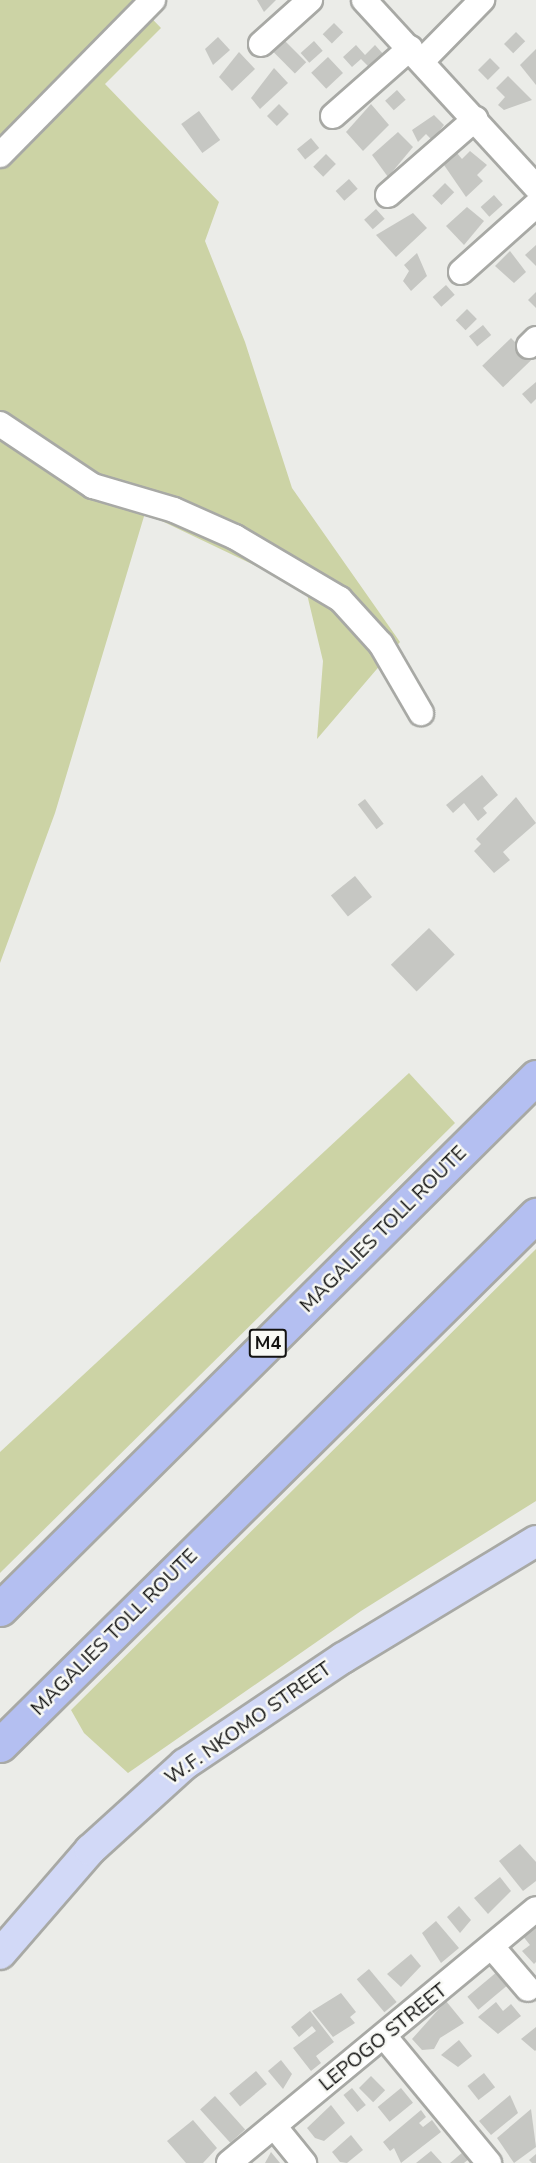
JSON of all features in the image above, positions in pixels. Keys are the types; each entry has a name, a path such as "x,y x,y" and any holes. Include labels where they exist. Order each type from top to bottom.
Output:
{"highway":[{"name":"MAGALIES TOLL ROUTE","path":"0,1609 536,1077"},
{"name":"MAGALIES TOLL ROUTE","path":"0,1745 536,1215"}],"main road":[{"name":"W.F. NKOMO STREET","path":"0,1954 90,1850 185,1764 343,1658 536,1540"}],"street":[{"path":"0,155 153,0"},
{"path":"261,44 310,0"},
{"path":"364,0 536,187"},
{"path":"333,116 416,55 482,0"},
{"path":"388,195 474,119"},
{"path":"461,272 536,205"},
{"path":"0,424 93,486 174,510 236,537 324,588 360,616 422,713"},
{"name":"LEPOGO STREET","path":"229,2163 536,1909"},
{"path":"492,1947 528,1989"},
{"path":"384,2036 489,2163"},
{"path":"274,2126 304,2163"}],"green space":[{"path":"0,0 134,0 161,28 105,84 219,202 205,241 245,342 292,488 400,642 317,739 323,661 306,590 145,513 55,813 0,963"},
{"path":"409,1073 455,1123 0,1573 0,1452"},
{"path":"536,1249 536,1501 361,1611 128,1773 84,1733 71,1710"}],"building":[{"path":"257,0 276,0 264,12"},
{"path":"334,23 343,32 332,44 323,34"},
{"path":"516,32 525,41 513,53 504,44"},
{"path":"218,37 230,50 213,65 205,49"},
{"path":"285,41 306,62 295,74 274,52"},
{"path":"314,41 323,51 309,63 301,53"},
{"path":"356,45 365,55 375,45 384,55 370,68 361,59 352,67 343,57"},
{"path":"536,49 536,85 520,65"},
{"path":"239,52 255,69 232,91 219,77"},
{"path":"328,57 343,73 326,89 311,73"},
{"path":"490,58 500,68 488,80 478,70"},
{"path":"274,68 288,83 260,109 251,98"},
{"path":"508,76 532,100 504,110 498,105 505,97 496,88"},
{"path":"397,90 406,100 394,110 385,101"},
{"path":"279,104 289,114 277,126 267,116"},
{"path":"371,104 389,125 363,151 346,132"},
{"path":"199,111 220,140 202,153 181,124"},
{"path":"434,115 444,125 432,140 426,134 418,142 412,130"},
{"path":"398,132 413,147 388,177 372,155"},
{"path":"311,138 319,148 305,159 297,149"},
{"path":"470,151 487,165 477,175 483,181 466,197 444,165 457,153 462,159"},
{"path":"326,154 336,164 323,177 313,167"},
{"path":"349,179 358,189 344,201 336,191"},
{"path":"445,183 454,192 441,205 432,196"},
{"path":"494,195 503,205 489,217 481,207"},
{"path":"467,207 484,221 464,245 446,226"},
{"path":"376,209 385,219 373,229 364,220"},
{"path":"413,213 427,228 396,257 376,235"},
{"path":"536,245 536,266 525,255"},
{"path":"510,251 526,272 514,283 495,266"},
{"path":"417,253 427,276 411,291 403,281 409,271 404,265"},
{"path":"446,285 455,295 441,307 433,297"},
{"path":"536,292 536,308 528,300"},
{"path":"467,309 477,319 466,330 456,320"},
{"path":"483,325 491,335 477,346 469,336"},
{"path":"511,338 532,360 503,387 482,366"},
{"path":"536,382 536,399 531,404 522,394"},
{"path":"482,775 498,795 483,808 487,813 478,821 464,803 453,813 446,805"},
{"path":"516,797 536,823 503,852 510,860 494,873 474,851 481,844 476,839"},
{"path":"365,799 384,824 376,829 358,804"},
{"path":"355,876 372,897 348,916 331,896"},
{"path":"429,928 455,955 417,991 391,965"},
{"path":"520,1844 536,1862 536,1881 523,1891 499,1861"},
{"path":"500,1877 511,1891 488,1914 474,1898"},
{"path":"459,1906 471,1920 460,1933 447,1917"},
{"path":"436,1921 459,1948 441,1963 422,1933"},
{"path":"536,1924 536,1962 534,1964 522,1951 530,1945 522,1935"},
{"path":"411,1954 421,1966 401,1987 387,1974"},
{"path":"369,1969 397,2002 384,2012 357,1979"},
{"path":"498,1971 509,1984 478,2010 467,1997"},
{"path":"341,1993 356,2012 350,2017 355,2023 333,2037 312,2011"},
{"path":"446,2001 464,2023 440,2038 434,2049 422,2050 412,2039"},
{"path":"496,2002 503,2011 511,2004 521,2016 498,2034 478,2017"},
{"path":"310,2011 334,2042 316,2056 321,2063 311,2071 293,2048 316,2031 312,2026 299,2037 291,2027"},
{"path":"536,2027 536,2050 535,2051 521,2039"},
{"path":"459,2040 472,2056 458,2067 441,2055"},
{"path":"281,2060 292,2074 283,2089 268,2071"},
{"path":"256,2071 267,2084 240,2107 229,2093"},
{"path":"484,2073 495,2087 479,2100 467,2086"},
{"path":"371,2076 385,2090 373,2102 359,2088"},
{"path":"352,2088 366,2105 357,2112 343,2095"},
{"path":"401,2088 413,2103 390,2122 378,2107"},
{"path":"510,2095 518,2113 491,2135 479,2121"},
{"path":"215,2096 245,2129 230,2143 200,2109"},
{"path":"331,2105 345,2123 324,2141 315,2138 307,2128"},
{"path":"531,2109 536,2147 514,2163 497,2138"},
{"path":"421,2110 426,2117 419,2123 423,2127 432,2120 441,2132 401,2163 394,2148 390,2151 383,2142"},
{"path":"193,2120 217,2148 203,2163 186,2163 167,2141"},
{"path":"351,2135 363,2150 347,2163 340,2162 332,2152"},
{"path":"431,2151 442,2163 416,2163"},
{"path":"271,2152 280,2163 265,2163"},
{"path":"463,2152 469,2159 464,2163 450,2163"},
{"path":"536,2154 536,2163 532,2163 529,2160"}]}
